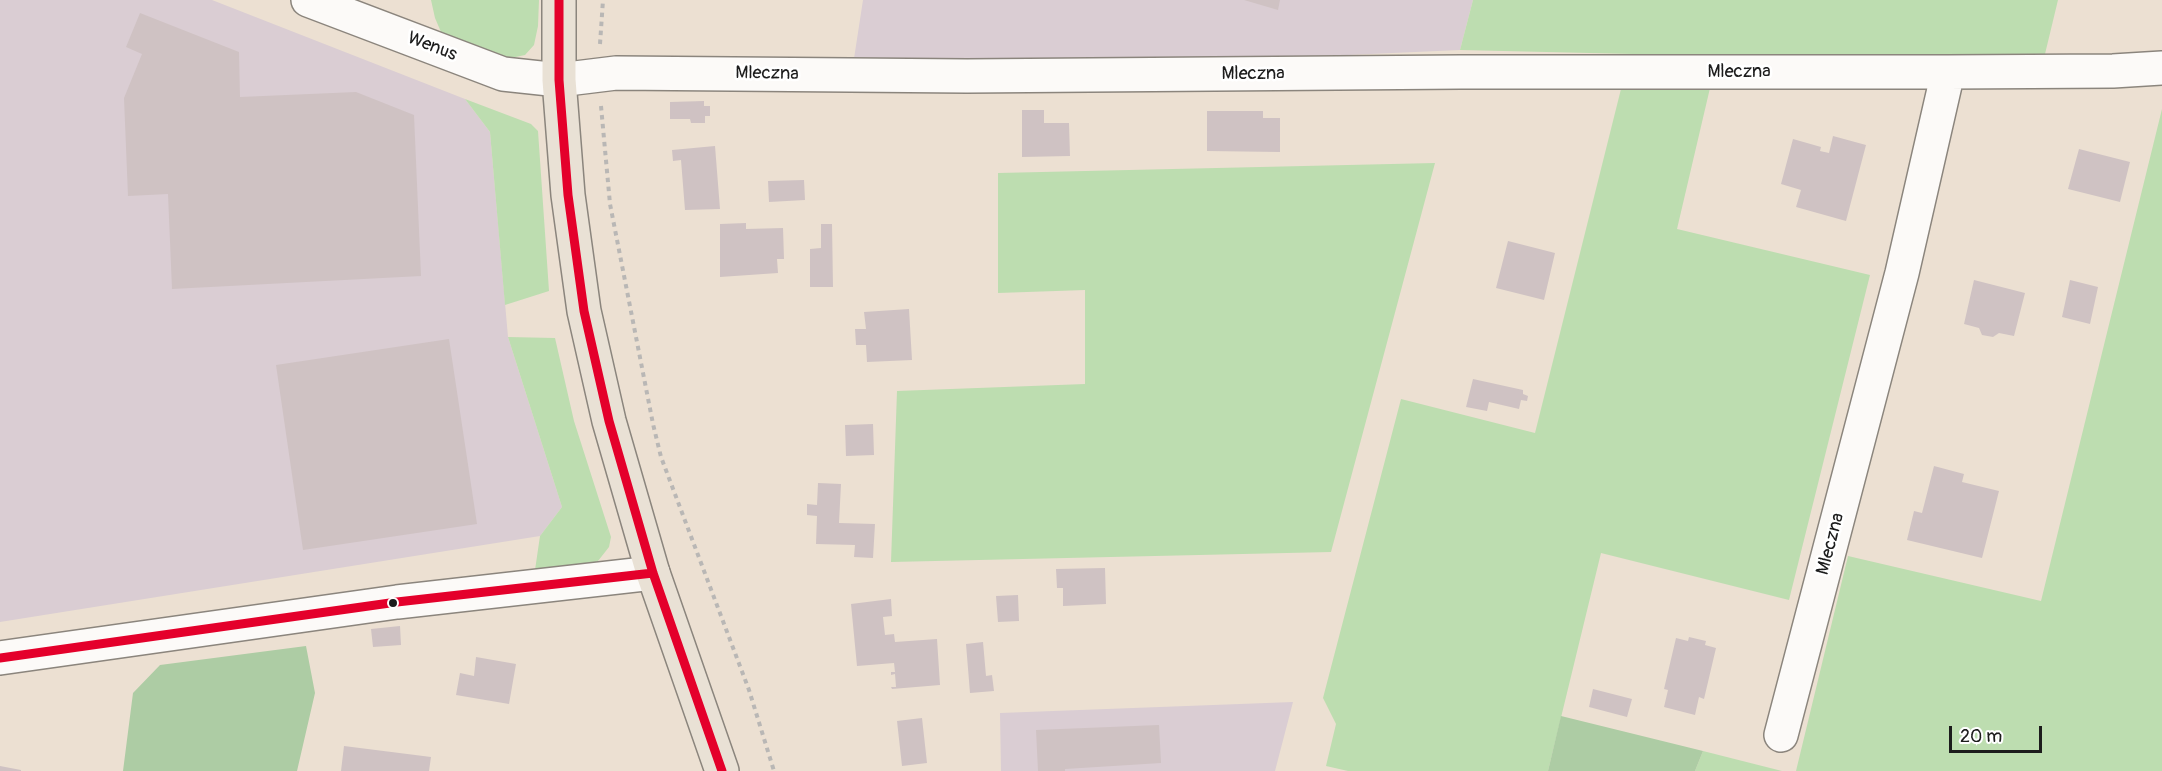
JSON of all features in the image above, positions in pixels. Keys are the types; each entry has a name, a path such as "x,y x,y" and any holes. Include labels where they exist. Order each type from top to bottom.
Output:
{"main road":[{"path":"559,0 559,80 568,195 584,311 609,422 653,573 722,771"}],"street":[{"name":"Wenus","path":"308,0 503,74 559,80"},
{"name":"Mleczna","path":"559,80 599,74 979,76 2162,69"},
{"name":"Mleczna","path":"1781,735 1902,273 1948,72"},
{"path":"0,658 397,602 653,573"}],"path":[{"path":"603,0 599,74 610,204 653,424 662,457 749,690 774,771"}],"shaded area":[{"path":"0,0 212,0 465,99 490,132 508,337 562,507 540,536 0,622"},
{"path":"863,0 1473,0 1460,50 1191,62 853,65"},
{"path":"1293,702 1275,771 1001,771 1000,713"}],"green space":[{"path":"431,0 539,0 538,26 534,45 525,55 511,58 454,46 444,39 435,18"},
{"path":"1473,0 2058,0 2045,54 1633,54 1460,50"},
{"path":"1679,86 1710,88 1677,229 1870,275 1789,600 1601,553 1548,771 1348,771 1326,766 1336,724 1323,698 1401,399 1535,433 1621,89"},
{"path":"465,99 531,124 538,131 549,291 505,305 490,132"},
{"path":"2162,109 2162,771 1796,771 1848,556 2041,601"},
{"path":"1435,163 1331,552 891,562 897,391 1085,384 1085,290 998,293 998,173"},
{"path":"508,337 555,338 574,421 611,537 609,547 598,561 590,564 535,570 540,536 562,507"},
{"path":"306,646 315,693 297,771 123,771 133,693 160,665"},
{"path":"1561,716 1703,751 1695,771 1548,771"},
{"path":"1703,751 1782,771 1695,771"}],"building":[{"path":"1244,0 1280,0 1278,10"},
{"path":"140,13 239,52 240,97 356,92 414,115 421,276 172,289 168,194 128,196 124,98 142,54 126,47"},
{"path":"704,101 704,106 710,106 710,116 705,116 705,123 691,123 690,119 670,119 670,102"},
{"path":"1022,110 1044,110 1044,123 1069,123 1070,156 1022,157"},
{"path":"1207,111 1263,111 1263,118 1280,118 1280,152 1207,151"},
{"path":"1833,136 1866,145 1846,221 1796,207 1801,190 1781,184 1793,139 1821,147 1820,151 1829,153"},
{"path":"715,146 720,209 685,210 681,160 673,161 672,150"},
{"path":"2079,149 2130,162 2120,202 2068,189"},
{"path":"804,180 805,200 769,202 768,181"},
{"path":"746,223 746,229 783,228 784,259 777,259 778,273 720,277 720,224"},
{"path":"821,224 832,224 833,287 810,287 810,249 821,248"},
{"path":"1508,241 1555,253 1544,300 1496,288"},
{"path":"1974,280 2025,293 2014,336 1999,333 1993,337 1982,335 1979,328 1964,324"},
{"path":"2070,280 2098,287 2090,324 2062,317"},
{"path":"909,309 912,360 867,362 866,345 856,345 855,329 866,329 864,312"},
{"path":"449,339 477,524 303,550 276,365"},
{"path":"1473,379 1523,390 1523,394 1528,396 1527,401 1521,400 1519,409 1489,402 1487,411 1466,407"},
{"path":"873,424 874,455 846,456 845,425"},
{"path":"1934,466 1964,474 1962,482 1999,491 1982,558 1907,540 1914,511 1922,513"},
{"path":"818,483 841,484 839,523 875,524 873,558 854,557 855,545 816,544 817,516 807,515 807,504 817,505"},
{"path":"1105,568 1106,604 1063,606 1063,588 1057,588 1056,569"},
{"path":"1018,595 1019,621 998,622 996,596"},
{"path":"891,599 892,616 883,617 885,635 894,634 895,642 937,639 940,685 892,689 891,687 896,687 895,674 891,675 891,672 895,672 894,663 857,666 851,604"},
{"path":"400,626 401,645 373,647 371,629"},
{"path":"1689,637 1706,641 1705,645 1716,648 1704,699 1699,697 1695,715 1664,707 1668,690 1664,689 1676,638 1688,641"},
{"path":"983,642 986,676 992,675 994,691 970,693 966,644"},
{"path":"476,657 516,664 509,704 456,695 460,673 474,676"},
{"path":"1593,689 1632,699 1627,717 1589,707"},
{"path":"922,718 927,763 902,766 897,721"},
{"path":"1159,725 1161,763 1038,771 1036,730"},
{"path":"344,746 431,757 429,771 341,771"},
{"path":"0,766 21,770 21,771 0,771"}],"transit line":[{"path":"559,0 559,80 568,195 584,311 609,421 653,573 722,771"},
{"path":"0,658 397,602 653,573"}]}
